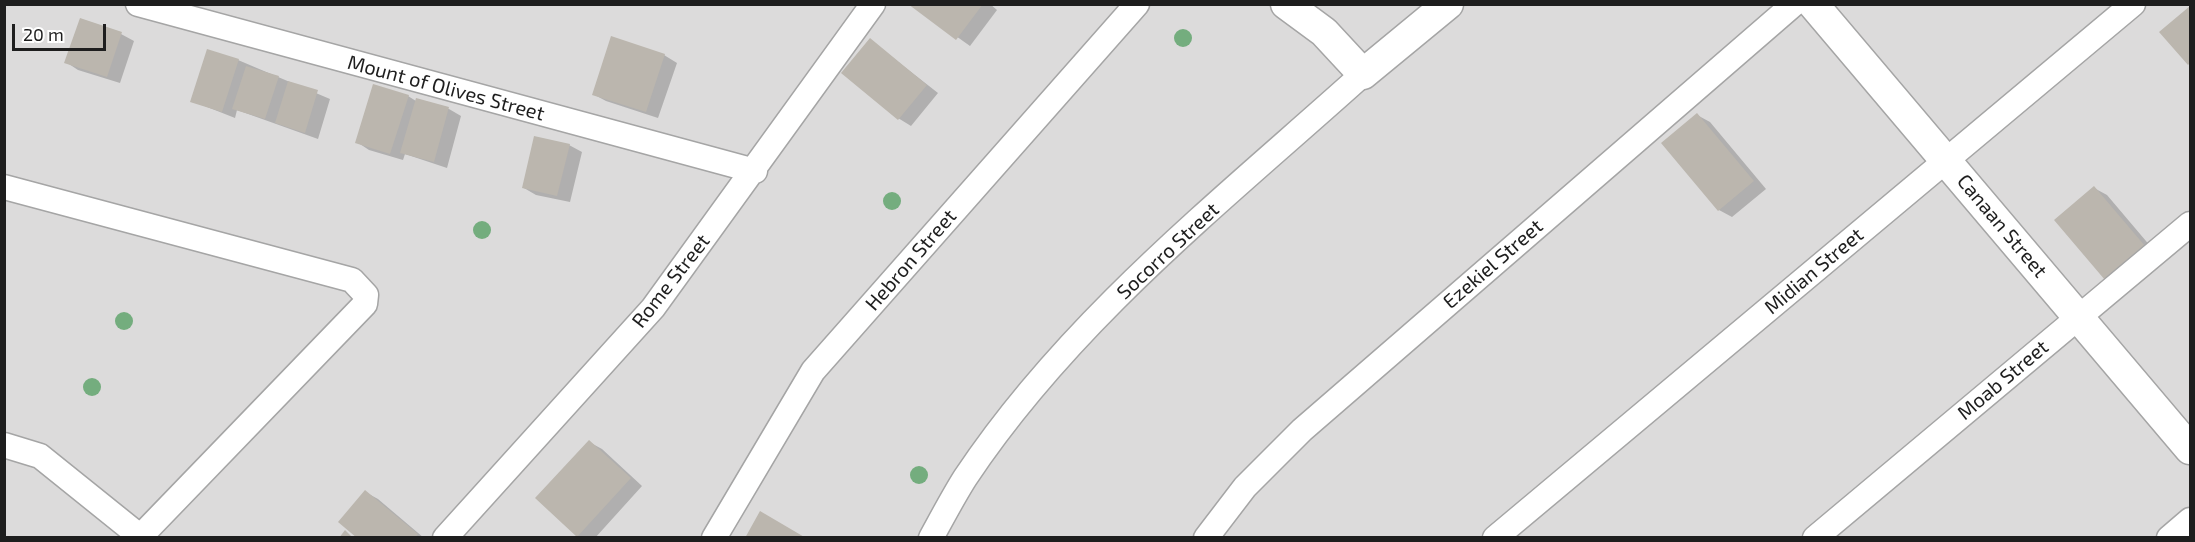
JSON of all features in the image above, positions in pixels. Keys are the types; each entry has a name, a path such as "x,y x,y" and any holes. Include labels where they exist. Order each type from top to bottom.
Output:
{"street":[{"name":"Rome Street","path":"445,537 653,308 873,4"},
{"name":"Hebron Street","path":"714,537 813,371 1137,4"},
{"path":"1286,4 1324,32 1363,74"},
{"name":"Socorro Street","path":"931,537 965,479 1004,426 1072,344 1143,272 1363,74 1448,4"},
{"name":"Ezekiel Street","path":"1206,537 1245,487 1302,430 1794,4"},
{"name":"Canaan Street","path":"1814,4 2190,449"},
{"name":"Midian Street","path":"1495,537 2133,4"},
{"name":"Mount of Olives Street","path":"148,6 754,171"},
{"path":"4,187 352,280 366,295 365,304 140,537 40,456 4,445"},
{"name":"Moab Street","path":"1815,537 2190,224"},
{"path":"2169,537 2190,520"}],"shaded area":[{"path":"4,5 2190,5 2190,537 5,537"}],"building":[{"path":"908,4 983,4 956,40"},
{"path":"2190,6 2190,63 2188,65 2159,32"},
{"path":"80,18 122,32 107,77 64,63"},
{"path":"611,36 665,54 646,112 592,95"},
{"path":"870,38 927,85 898,120 841,73"},
{"path":"207,49 239,59 222,112 190,102"},
{"path":"246,66 279,76 265,119 232,109"},
{"path":"288,81 318,90 305,133 275,123"},
{"path":"373,84 409,95 390,154 355,143"},
{"path":"416,98 449,107 434,162 400,153"},
{"path":"1697,113 1754,181 1718,211 1661,143"},
{"path":"534,136 570,144 557,196 522,188"},
{"path":"2094,186 2145,246 2105,280 2054,220"},
{"path":"589,440 631,478 577,537 535,498"},
{"path":"365,490 418,534 415,538 357,538 338,522"},
{"path":"760,511 806,538 745,538"},
{"path":"345,530 353,538 339,538"}]}
